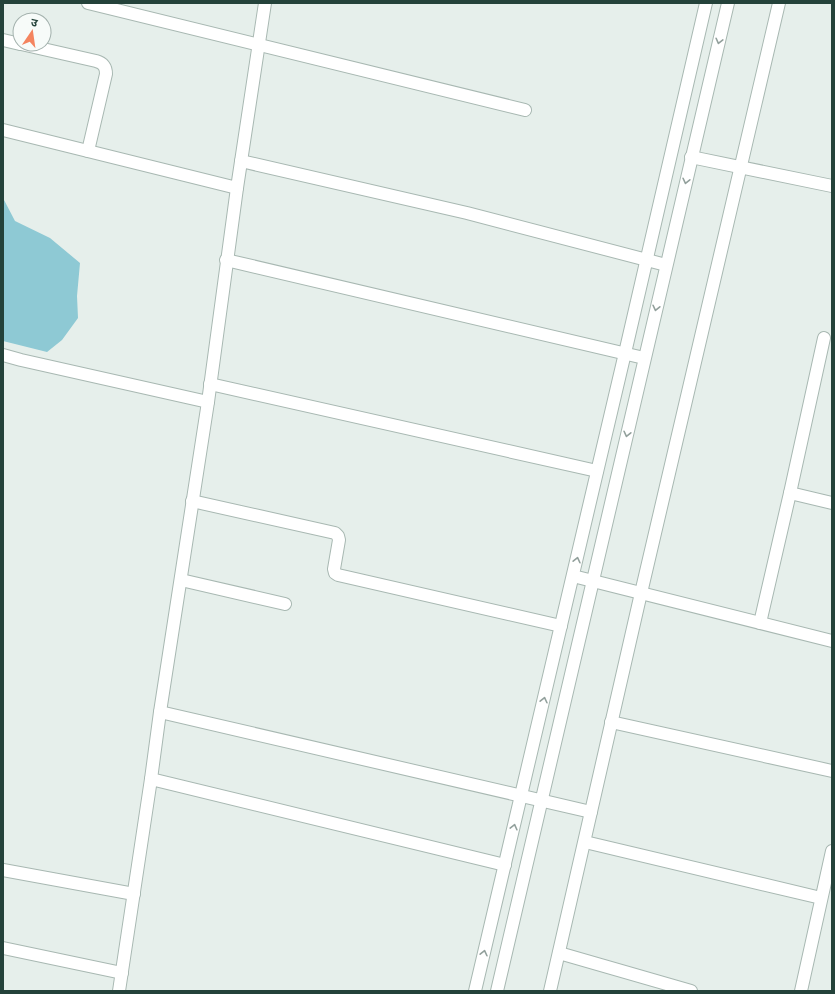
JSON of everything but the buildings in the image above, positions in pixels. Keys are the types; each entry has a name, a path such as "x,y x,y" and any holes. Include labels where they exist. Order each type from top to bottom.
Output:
{"street":[{"path":"88,3 525,110"},
{"path":"120,991 160,712 208,402 226,260 265,3"},
{"path":"706,3 522,796 476,986 498,989 728,3"},
{"path":"550,991 611,722 779,3"},
{"path":"52,51 96,61 105,65 106,74 88,152"},
{"path":"3,130 237,188"},
{"path":"691,157 832,186"},
{"path":"241,161 467,213 666,265"},
{"path":"226,260 644,358"},
{"path":"760,623 824,338"},
{"path":"3,354 20,360 208,402"},
{"path":"210,384 598,471"},
{"path":"790,493 832,503"},
{"path":"192,501 335,533 339,540 334,568 335,573 338,575 561,626"},
{"path":"573,576 832,641"},
{"path":"181,580 285,604"},
{"path":"160,712 591,812"},
{"path":"611,722 832,771"},
{"path":"151,779 505,865"},
{"path":"585,842 821,898"},
{"path":"801,991 832,850"},
{"path":"3,870 134,894"},
{"path":"3,948 122,973"},
{"path":"559,953 691,991"}],"water":[{"path":"3,198 15,221 50,238 80,263 77,296 78,318 62,340 47,352 3,341"}]}
